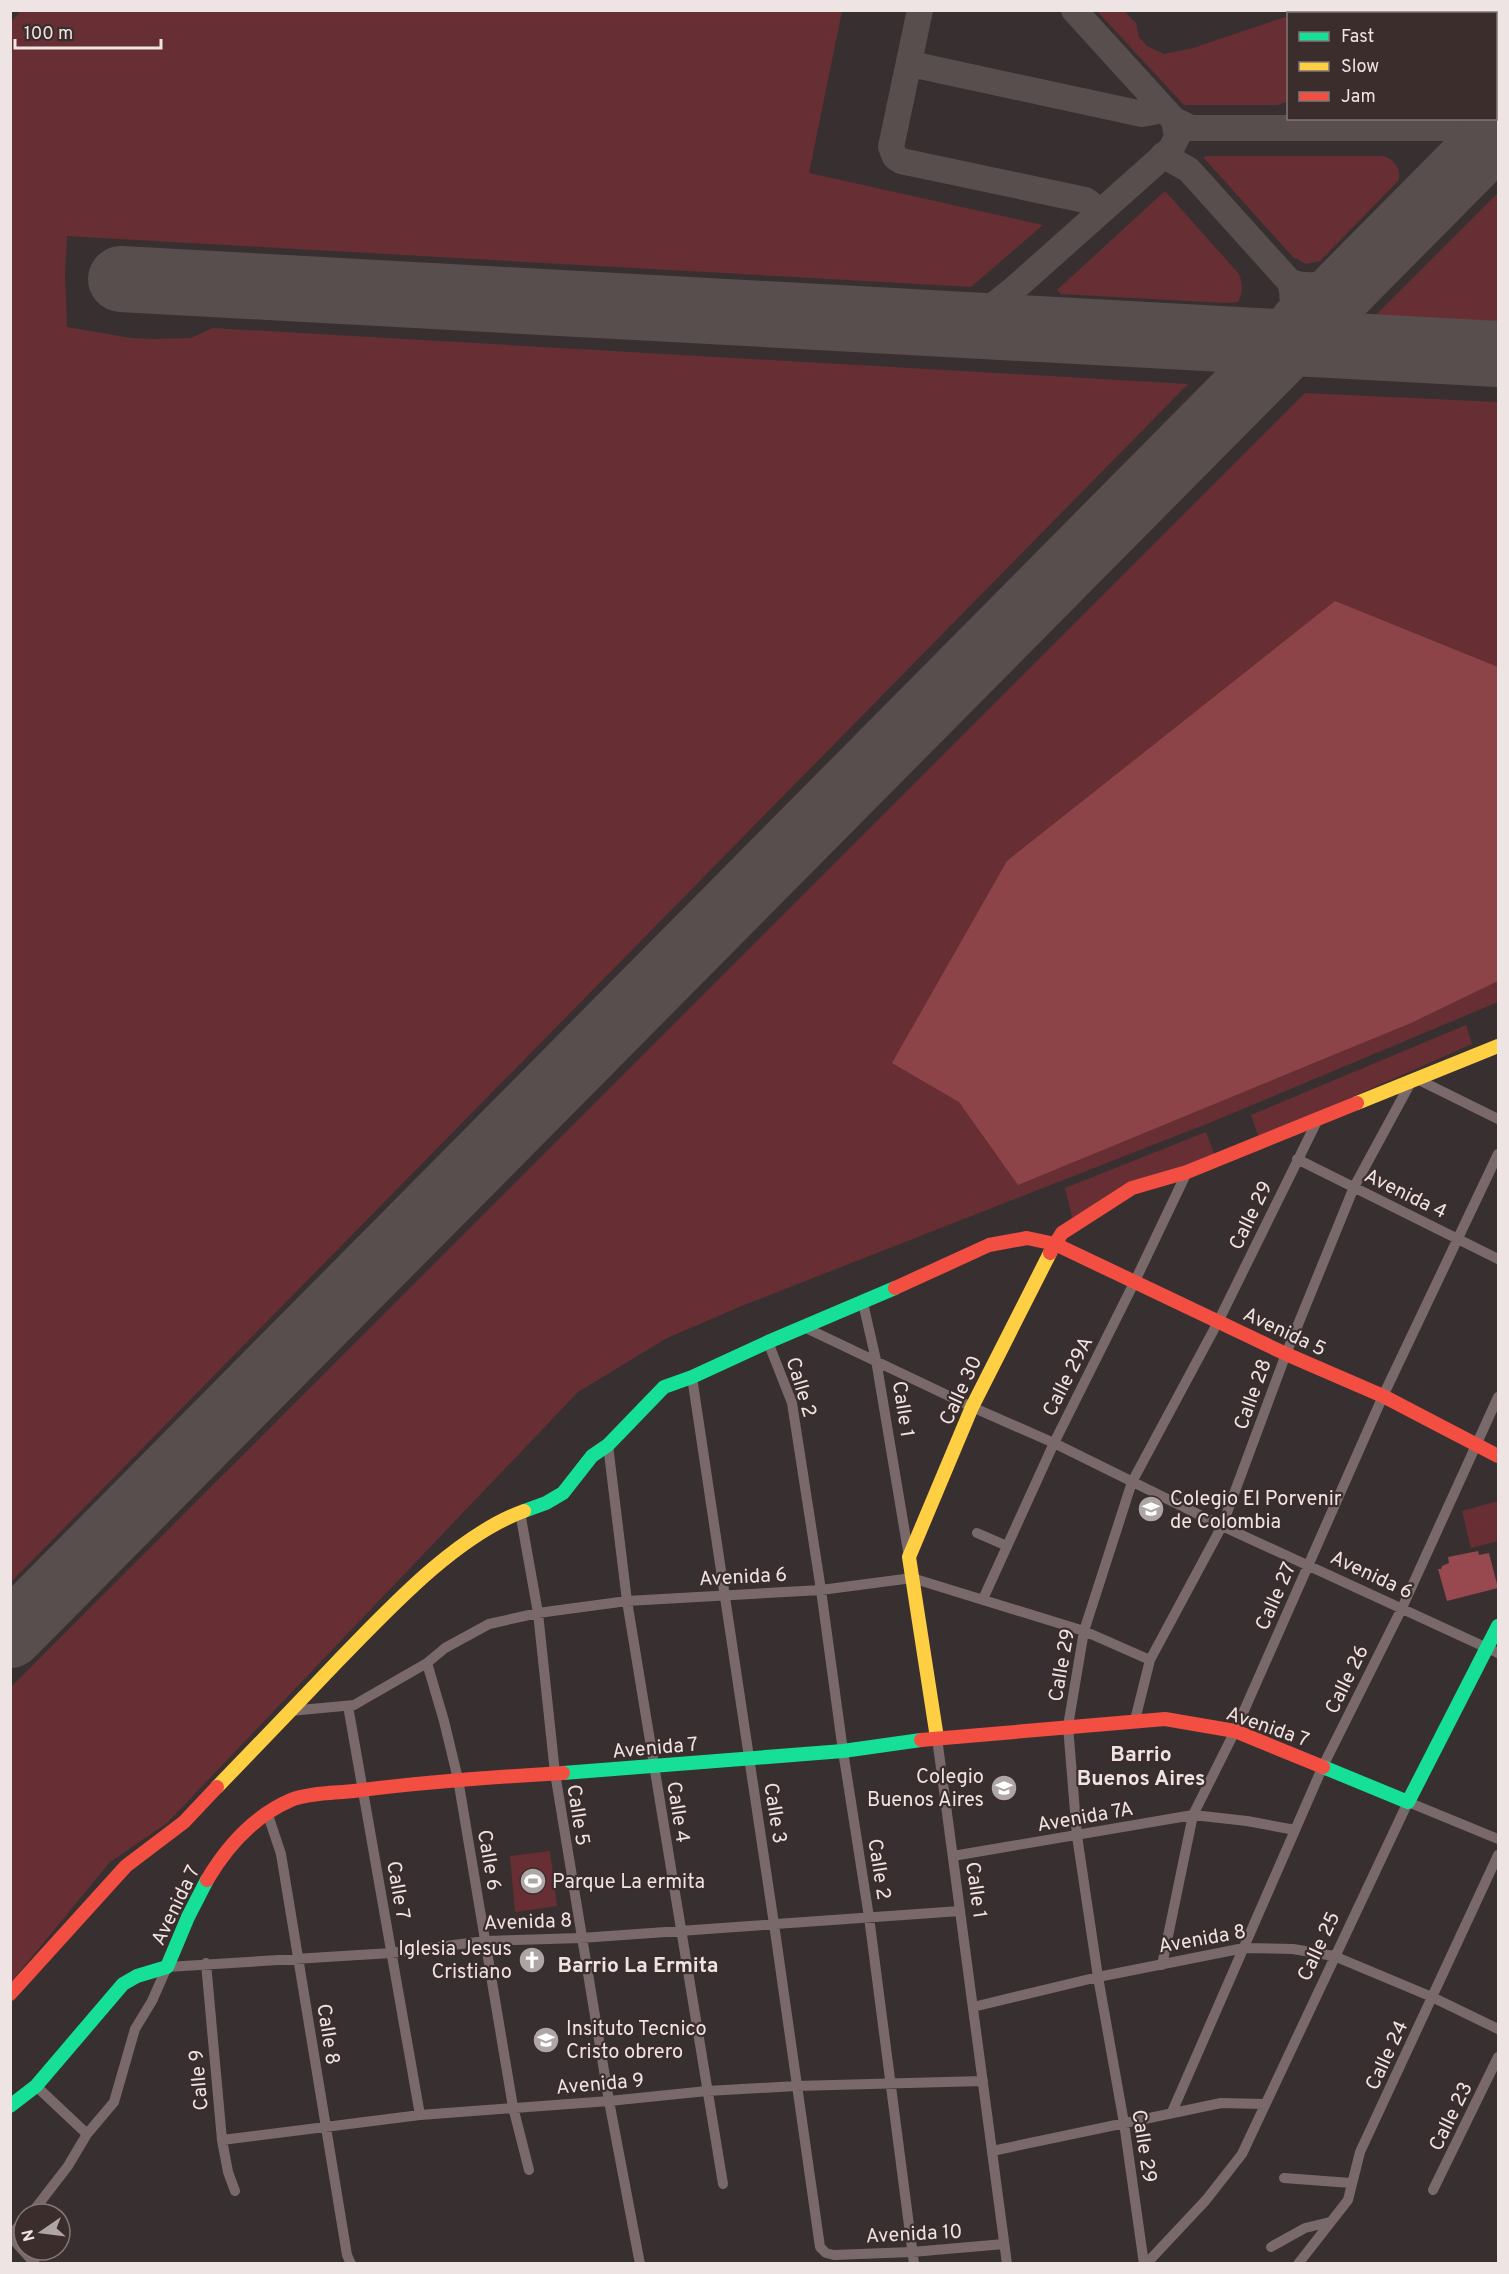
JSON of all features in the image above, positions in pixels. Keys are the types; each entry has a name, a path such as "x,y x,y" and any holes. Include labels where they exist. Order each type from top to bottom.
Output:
{"street":[{"name":"Calle 30","path":"909,1557 972,1407 1062,1233 1131,1188 1187,1172 1498,1046"},
{"path":"1414,1080 1498,1119"},
{"name":"Calle 28","path":"1135,1720 1150,1660 1222,1527 1286,1354 1354,1187 1414,1080"},
{"name":"Calle 29","path":"1145,2264 1077,1836 1068,1726 1084,1631 1132,1482 1218,1322 1318,1119"},
{"name":"Calle 27","path":"1162,1965 1193,1815 1235,1731 1383,1396 1498,1154"},
{"name":"Avenida 4","path":"1297,1159 1498,1259"},
{"name":"Calle 29A","path":"983,1599 1054,1443 1187,1172"},
{"name":"Avenida 5","path":"10,1995 126,1866 184,1822 384,1614 446,1559 484,1531 563,1493 592,1456 608,1445 664,1387 806,1328 989,1245 1027,1238 1055,1244 1286,1354 1383,1396 1498,1456"},
{"name":"Calle 1","path":"863,1303 876,1360 904,1522 937,1738 1007,2264"},
{"name":"Avenida 6","path":"806,1328 972,1407 1054,1443 1222,1527 1308,1564 1493,1650"},
{"name":"Calle 2","path":"768,1342 792,1403 870,1917 913,2258"},
{"name":"Calle 3","path":"692,1377 726,1595 820,2247 826,2253"},
{"name":"Calle 26","path":"1172,2112 1323,1767 1402,1608 1498,1397"},
{"name":"Calle 4","path":"608,1445 627,1601 723,2184"},
{"name":"Calle 5","path":"520,1512 538,1612 555,1773 581,1938 640,2264"},
{"path":"904,1522 923,1525"},
{"path":"977,1533 1007,1546"},
{"name":"Avenida 6","path":"290,1712 354,1705 427,1663 445,1648 489,1624 538,1612 627,1601 821,1590 912,1578 1084,1631 1150,1660"},
{"name":"Calle 25","path":"1145,2264 1193,2215 1242,2154 1408,1802 1493,1650 1498,1626"},
{"name":"Calle 6","path":"427,1663 458,1779 513,2107 529,2170"},
{"name":"Calle 7","path":"348,1706 420,2115"},
{"name":"Avenida 7","path":"40,2202 68,2166 87,2134 114,2102 135,2029 152,2001 191,1908 207,1880 241,1834 267,1812 294,1799 458,1779 654,1767 843,1751 937,1738 1165,1719 1235,1731 1498,1839"},
{"name":"Calle 8","path":"267,1812 281,1854 325,2126 351,2264"},
{"name":"Avenida 7A","path":"953,1856 1193,1815 1247,1821 1295,1830"},
{"name":"Calle 24","path":"1298,2264 1348,2200 1360,2152 1498,1855"},
{"name":"Avenida 8","path":"10,2106 36,2086 123,1984 137,1976 167,1967 391,1953 486,1941 581,1938 960,1911"},
{"name":"Avenida 8","path":"973,2007 1098,1977 1244,1948 1293,1949 1334,1956 1498,2029"},
{"name":"Calle 9","path":"206,1964 222,2140 228,2172 235,2191"},
{"name":"Calle 23","path":"1433,2190 1498,2057"},
{"name":"Avenida 9","path":"222,2140 420,2115 609,2102 707,2091 983,2081"},
{"path":"36,2086 87,2134"},
{"path":"992,2151 1221,2103 1265,2104"},
{"path":"1284,2178 1351,2183"},
{"path":"1271,2247 1305,2228 1330,2222"},
{"path":"10,2235 35,2264"},
{"name":"Avenida 10","path":"826,2253 913,2258 1005,2244"}],"shaded area":[{"path":"22,10 842,11 809,173 1043,225 971,287 67,236 65,275 67,327 131,338 191,338 213,328 1188,384 11,1582 10,22"},
{"path":"1439,10 1498,11 1498,88 1497,12 1437,12"},
{"path":"1097,11 1124,11 1136,23 1139,37 1147,46 1164,54 1193,48 1287,16 1287,101 1278,105 1184,105"},
{"path":"1383,156 1396,165 1399,180 1320,261 1306,264 1293,257 1203,157"},
{"path":"1165,191 1239,274 1242,288 1238,302 1061,294 1057,290"},
{"path":"1498,193 1498,328 1369,322"},
{"path":"1305,393 1498,402 1498,1002 1214,1121 744,1305 667,1338 578,1392 167,1823 110,1862 11,1982 11,1687"},
{"path":"1335,601 1498,667 1498,981 1411,1023 1018,1185 959,1102 892,1063 1007,861"},
{"path":"1466,1025 1472,1044 1259,1138 1251,1115"},
{"path":"1206,1132 1215,1156 1073,1221 1065,1188"},
{"path":"1498,1501 1498,1541 1471,1548 1462,1511"},
{"path":"1478,1551 1479,1555 1489,1553 1498,1588 1447,1601 1438,1569 1449,1563 1448,1557"},
{"name":"Parque La ermita","path":"550,1851 557,1906 515,1912 510,1856"}],"taxiway":[{"path":"920,10 891,147 895,157 901,161 1085,200 1091,204 1093,209 1090,221"},
{"path":"1074,10 1174,120 1191,128 1474,128 1498,124"},
{"path":"911,55 914,62 920,66 1142,114 1164,110"},
{"path":"969,325 1014,289 1171,149 1177,137 1174,120"},
{"path":"1460,128 1477,137 1480,145 1476,155"},
{"path":"1163,155 1189,170 1290,282 1292,306 1287,329 1263,371"},
{"path":"1290,282 1316,285 1359,275"},
{"path":"1290,282 1343,338 1358,344 1378,347"},
{"path":"1014,289 1011,311 1015,320 1023,328"},
{"path":"1247,340 1270,330 1287,312"}],"runway":[{"path":"10,1635 1498,133"},
{"path":"121,279 1498,354"}],"traffic: fast":[{"path":"524,1511 546,1503 563,1493 592,1456 608,1445 664,1387 692,1377 895,1288"},
{"path":"1323,1767 1408,1802 1498,1626"},
{"path":"563,1773 843,1751 921,1740"},
{"path":"10,2106 36,2086 123,1984 137,1976 167,1967 188,1917 207,1880"}],"traffic: slow":[{"path":"1357,1103 1498,1046"},
{"path":"937,1738 909,1557 972,1407 1050,1253"},
{"path":"217,1787 378,1620 423,1577 473,1538 524,1511"}],"traffic: jam":[{"path":"895,1288 989,1245 1027,1238 1055,1244 1062,1233 1132,1188 1187,1172 1357,1103"},
{"path":"1050,1253 1055,1244 1286,1354 1383,1396 1498,1456"},
{"path":"921,1740 1165,1719 1235,1731 1323,1767"},
{"path":"207,1880 223,1855 253,1823 291,1800 305,1796 432,1782 563,1773"},
{"path":"10,1994 126,1866 184,1822 217,1787"}],"place":[{"name":"Colegio El Porvenir de Colombia","path":"1151,1509"},
{"name":"Colegio Buenos Aires","path":"1004,1788"},
{"name":"Parque La ermita","path":"533,1881"},
{"name":"Iglesia Jesus Cristiano","path":"532,1960"},
{"name":"Insituto Tecnico Cristo obrero","path":"546,2040"}],"district":[{"name":"Barrio Buenos Aires","path":"1141,1766"},
{"name":"Barrio La Ermita","path":"638,1965"}]}
